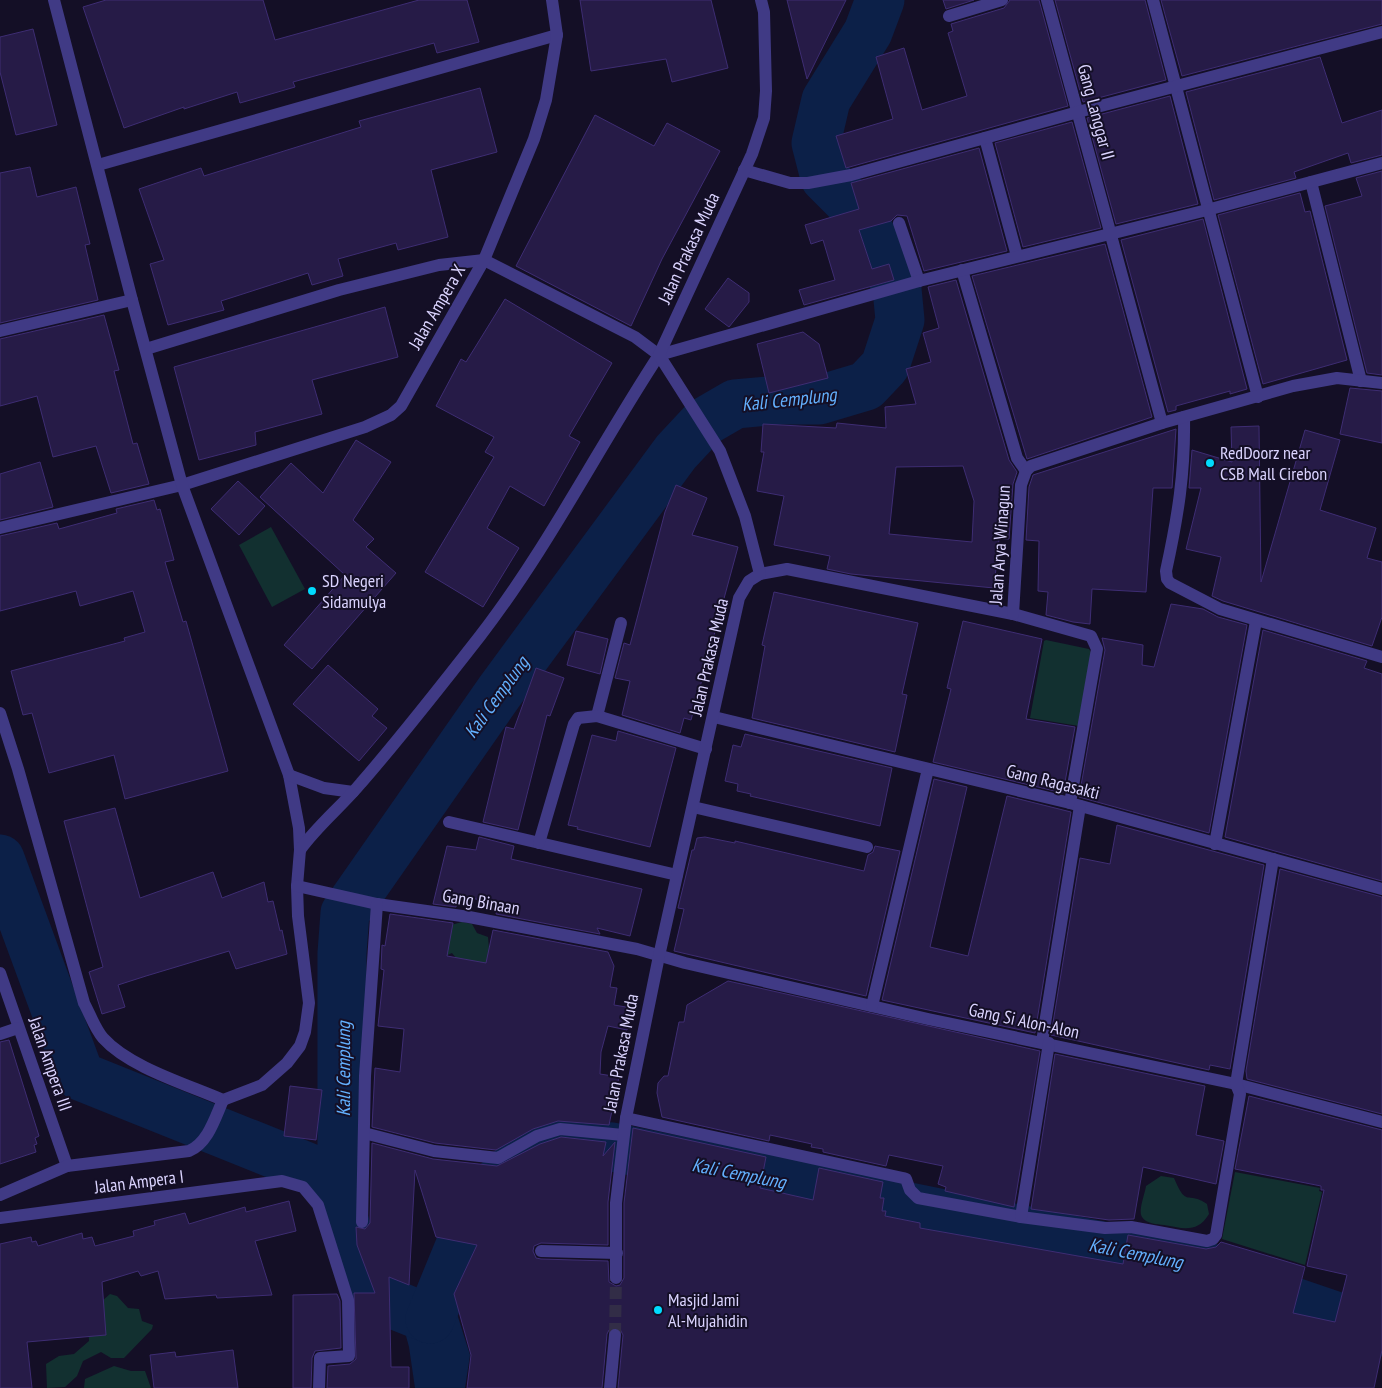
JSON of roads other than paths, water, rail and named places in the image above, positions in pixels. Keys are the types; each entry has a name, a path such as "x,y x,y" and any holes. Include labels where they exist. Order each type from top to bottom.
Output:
{"street":[{"path":"0,1195 67,1166 177,1154 197,1148 204,1141 223,1100 262,1084 287,1064 300,1046 305,1032 309,1002 297,886 300,850 299,828 289,774 182,485 54,0"},
{"name":"Jalan Ampera X","path":"0,528 182,485 365,427 391,415 401,406 484,260 534,139 546,100 557,35 552,0"},
{"name":"Jalan Prakasa Muda","path":"300,850 314,830 353,792 480,636 540,550 629,400 659,355 744,170 764,118 766,90 762,0"},
{"path":"949,16 1002,0"},
{"name":"Gang Langgar II","path":"1047,0 1162,423"},
{"path":"1153,0 1258,397"},
{"path":"744,170 790,183 822,181 851,175 1078,112 1382,32"},
{"path":"98,165 557,35"},
{"path":"985,138 1017,256"},
{"path":"659,355 916,282 1111,232 1207,210 1382,163"},
{"path":"1311,182 1361,381"},
{"path":"899,222 916,282"},
{"path":"146,349 340,290 439,265 484,260 635,337 659,355 720,451 745,516 760,574"},
{"path":"962,270 1018,458 1026,471"},
{"path":"0,331 132,300"},
{"name":"Jalan Arya Winagun","path":"760,574 787,570 1013,614 1021,485 1026,471 1031,466 1162,423 1293,386 1337,378 1382,384"},
{"path":"1184,417 1186,449 1180,501 1166,579 1178,590 1220,610 1382,657"},
{"name":"Jalan Prakasa Muda","path":"616,1278 618,1178 623,1137 659,956 740,598 749,580 760,574"},
{"path":"1013,614 1091,636 1097,649 1021,1216"},
{"path":"1215,844 1256,621"},
{"path":"597,716 621,623"},
{"path":"0,713 18,769 84,1003 101,1036 114,1049 131,1060 223,1100"},
{"path":"539,844 574,724 578,718 597,716 706,749"},
{"name":"Gang Ragasakti","path":"714,717 1075,804 1382,889"},
{"path":"872,1006 928,769"},
{"path":"289,774 324,788 353,792"},
{"path":"692,807 866,848"},
{"path":"449,822 677,876"},
{"path":"626,1118 906,1179 913,1195 918,1198 1105,1228 1131,1227 1207,1241 1212,1240 1216,1235 1240,1094 1236,1084 1273,859"},
{"name":"Gang Binaan","path":"297,886 377,904 469,917 637,949 659,956"},
{"path":"362,1222 365,1076 377,904"},
{"name":"Gang Si Alon-Alon","path":"659,956 872,1006 1236,1084 1382,1122"},
{"name":"Jalan Ampera III","path":"0,973 67,1166"},
{"path":"0,1034 18,1028"},
{"path":"364,1133 434,1151 498,1158 537,1136 560,1129 623,1137"},
{"name":"Jalan Ampera I","path":"0,1218 282,1181 303,1187 318,1204 348,1300 349,1356 320,1358 319,1388"},
{"path":"541,1251 617,1253"},
{"path":"610,1388 615,1335"}],"water":[{"path":"422,1293 452,1298 470,1355 465,1388 415,1388 409,1347 402,1321"}],"waterway":[{"name":"Kali Cemplung","path":"430,1319 395,1305 364,1286 342,1214 342,953 345,913 500,691 676,452 704,422 735,404 780,400 819,400 866,386 885,366 900,320 897,289 881,251 855,208 825,178 816,143 826,100 868,32 880,0"},
{"path":"0,859 80,1076 342,1181"},
{"name":"Kali Cemplung","path":"430,1319 466,1231 490,1189 519,1162 553,1143 612,1147 1221,1270 1294,1302 1382,1332"}],"tunnel":[{"path":"615,1335 616,1278"}],"place":[{"name":"RedDoorz near CSB Mall Cirebon","path":"1210,463"},
{"name":"SD Negeri Sidamulya","path":"312,591"},
{"name":"Masjid Jami Al-Mujahidin","path":"658,1310"}]}
